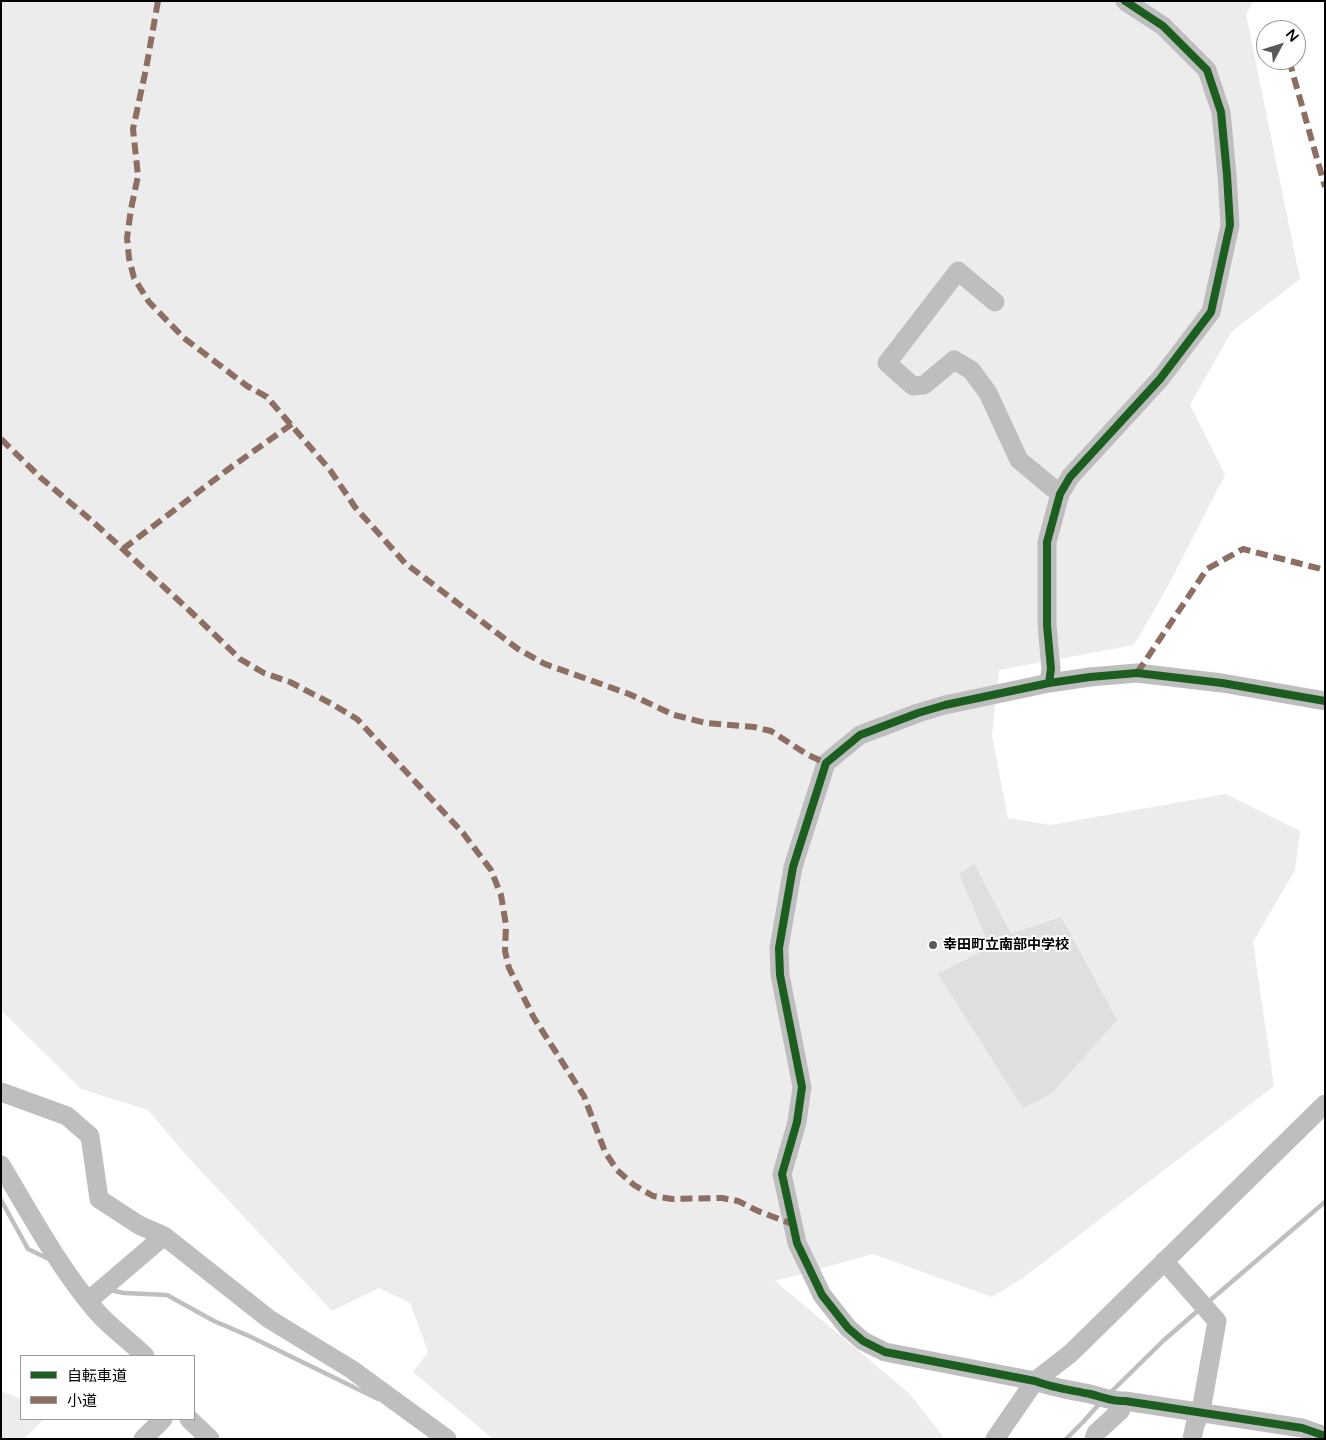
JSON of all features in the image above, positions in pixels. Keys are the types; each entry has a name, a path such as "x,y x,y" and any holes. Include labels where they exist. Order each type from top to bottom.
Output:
{"street":[{"path":"1050,683 1051,669 1047,625 1047,542 1060,494 1070,477 1160,379 1212,312 1230,225 1221,112 1207,70 1163,26 1124,1"},
{"path":"995,302 958,271 887,364 913,386 924,385 954,360 971,370 988,393 1019,460 1060,494"},
{"path":"1325,702 1222,683 1137,673 1050,683 946,705 918,713 860,735 826,763 793,867 779,948 780,975 802,1087 798,1122 782,1174 789,1213 797,1243 822,1295 848,1328 863,1341 885,1352 1035,1381 1054,1388 1115,1401 1201,1411 1302,1428 1325,1436"},
{"path":"1,1092 67,1116 90,1136 99,1199 139,1225 164,1236 269,1319 351,1369 447,1439"},
{"path":"995,1439 1035,1381 1071,1353 1325,1104"},
{"path":"1,1165 58,1258 88,1301 99,1314 144,1355"},
{"path":"88,1301 164,1236"},
{"path":"1164,1261 1217,1321 1202,1396 1201,1411 1192,1439"},
{"path":"1094,1439 1096,1433 1120,1411 1125,1401"},
{"path":"143,1439 162,1420"},
{"path":"190,1420 210,1439"}],"shaded area":[{"path":"1,1 1254,1 1246,14 1300,279 1231,332 1190,405 1225,475 1168,586 1134,645 999,670 992,736 1008,818 1050,825 1226,794 1300,831 1295,870 1253,942 1274,1086 1023,1278 992,1297 873,1254 775,1281 909,1393 943,1436 941,1439 493,1439 413,1372 428,1352 410,1303 379,1288 332,1311 187,1156 148,1110 81,1089 1,1010"},
{"path":"1,1391 20,1399 20,1420 43,1420 24,1439 1,1439"}],"building":[{"path":"974,864 1011,934 1061,917 1117,1020 1051,1094 1023,1108 938,974 990,947 959,874"}],"waterway":[{"path":"1,1200 28,1249 51,1260"},
{"path":"1207,1303 1325,1202"},
{"path":"110,1290 124,1293 167,1295 214,1321 378,1399"},
{"path":"1108,1395 1163,1341 1201,1308"},
{"path":"1066,1439 1101,1402"}],"marked path":[{"path":"158,1 133,129 138,176 127,238 134,278 149,302 184,338 247,386 267,397 330,470 355,507 405,563 518,649 545,664 629,694 674,715 706,723 754,727 771,731 808,755 826,763"},
{"path":"1292,70 1325,187"},
{"path":"123,549 292,424"},
{"path":"1,439 41,478 91,520 240,659 264,673 290,682 357,719 463,833 491,870 501,895 506,925 505,951 509,968 534,1018 584,1096 605,1152 617,1170 634,1185 653,1196 672,1199 722,1198 738,1201 792,1224"},
{"path":"1137,673 1207,569 1243,549 1325,570"}],"cycle path":[{"path":"1049,683 1051,669 1047,625 1047,542 1060,494 1070,477 1160,379 1211,312 1230,225 1221,112 1207,70 1163,26 1125,1"},
{"path":"1325,701 1222,683 1137,673 1049,683 945,705 860,735 826,763 793,867 779,948 780,975 802,1087 797,1122 782,1174 797,1243 822,1295 848,1328 863,1341 885,1352 1035,1381 1112,1400 1302,1428 1325,1436"}],"place":[{"name":"幸田町立南部中学校","path":"933,945"}]}
